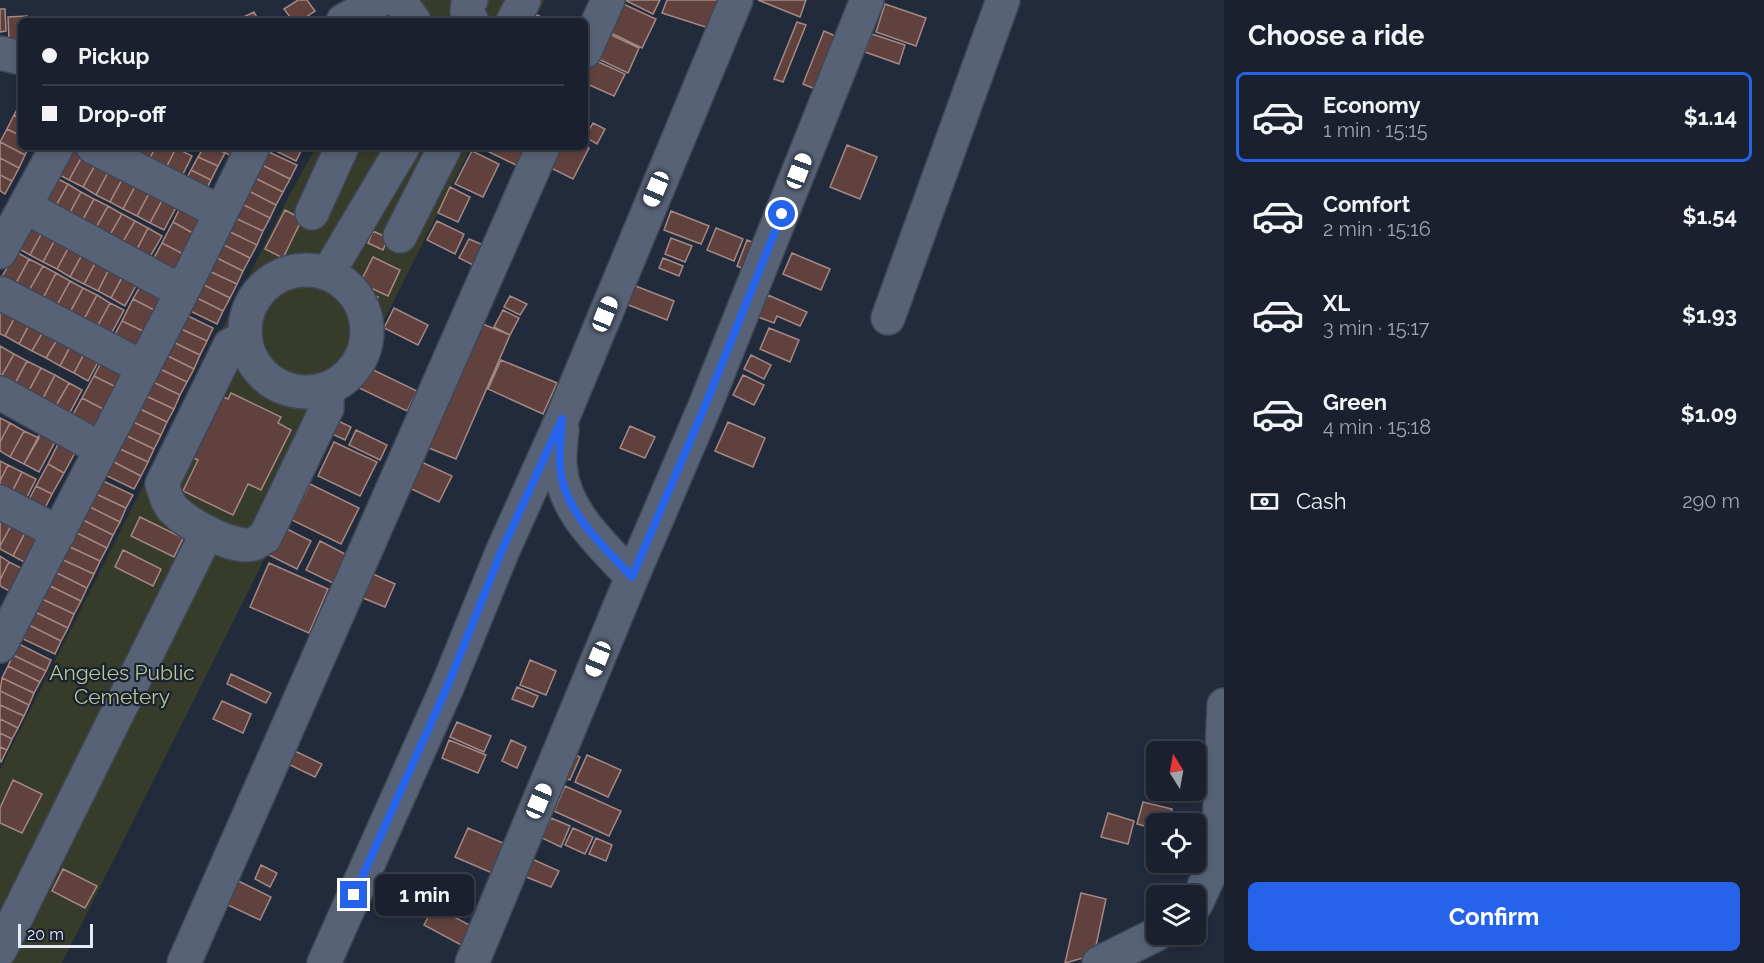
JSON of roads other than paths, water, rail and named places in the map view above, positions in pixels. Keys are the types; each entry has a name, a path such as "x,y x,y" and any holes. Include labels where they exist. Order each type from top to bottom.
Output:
{"street":[{"path":"348,18 380,0"},
{"path":"399,0 412,18"},
{"path":"470,18 467,12 468,3 471,0"},
{"path":"515,18 524,0"},
{"path":"588,44 608,0"},
{"path":"324,963 448,685 502,550 562,419 736,0"},
{"path":"472,963 705,406 867,0"},
{"path":"888,318 1003,0"},
{"path":"0,53 18,57"},
{"path":"0,252 55,150"},
{"path":"99,150 220,212"},
{"path":"0,646 9,604 59,533 251,150"},
{"path":"312,213 341,150 383,179"},
{"path":"328,273 402,150"},
{"path":"400,236 438,150"},
{"path":"184,963 542,150"},
{"path":"26,207 182,292"},
{"path":"308,270 328,273 347,285 361,302 367,322 367,344 358,364 344,380 327,389 309,393 290,391 273,384 259,371 249,355 244,337 246,316 255,297 269,282 287,273 308,270"},
{"path":"0,293 142,367"},
{"path":"244,337 230,345 162,484 173,509 207,533 239,544 252,544 265,537 327,408 327,389"},
{"path":"0,393 101,449"},
{"path":"562,419 560,466 567,496 580,520 632,577"},
{"path":"0,502 59,533"},
{"path":"0,950 207,533"},
{"path":"1205,885 1212,869 1219,833 1224,705"},
{"path":"1099,963 1146,941"}],"park label":[{"name":"Angeles Public Cemetery","path":"122,684"}]}
